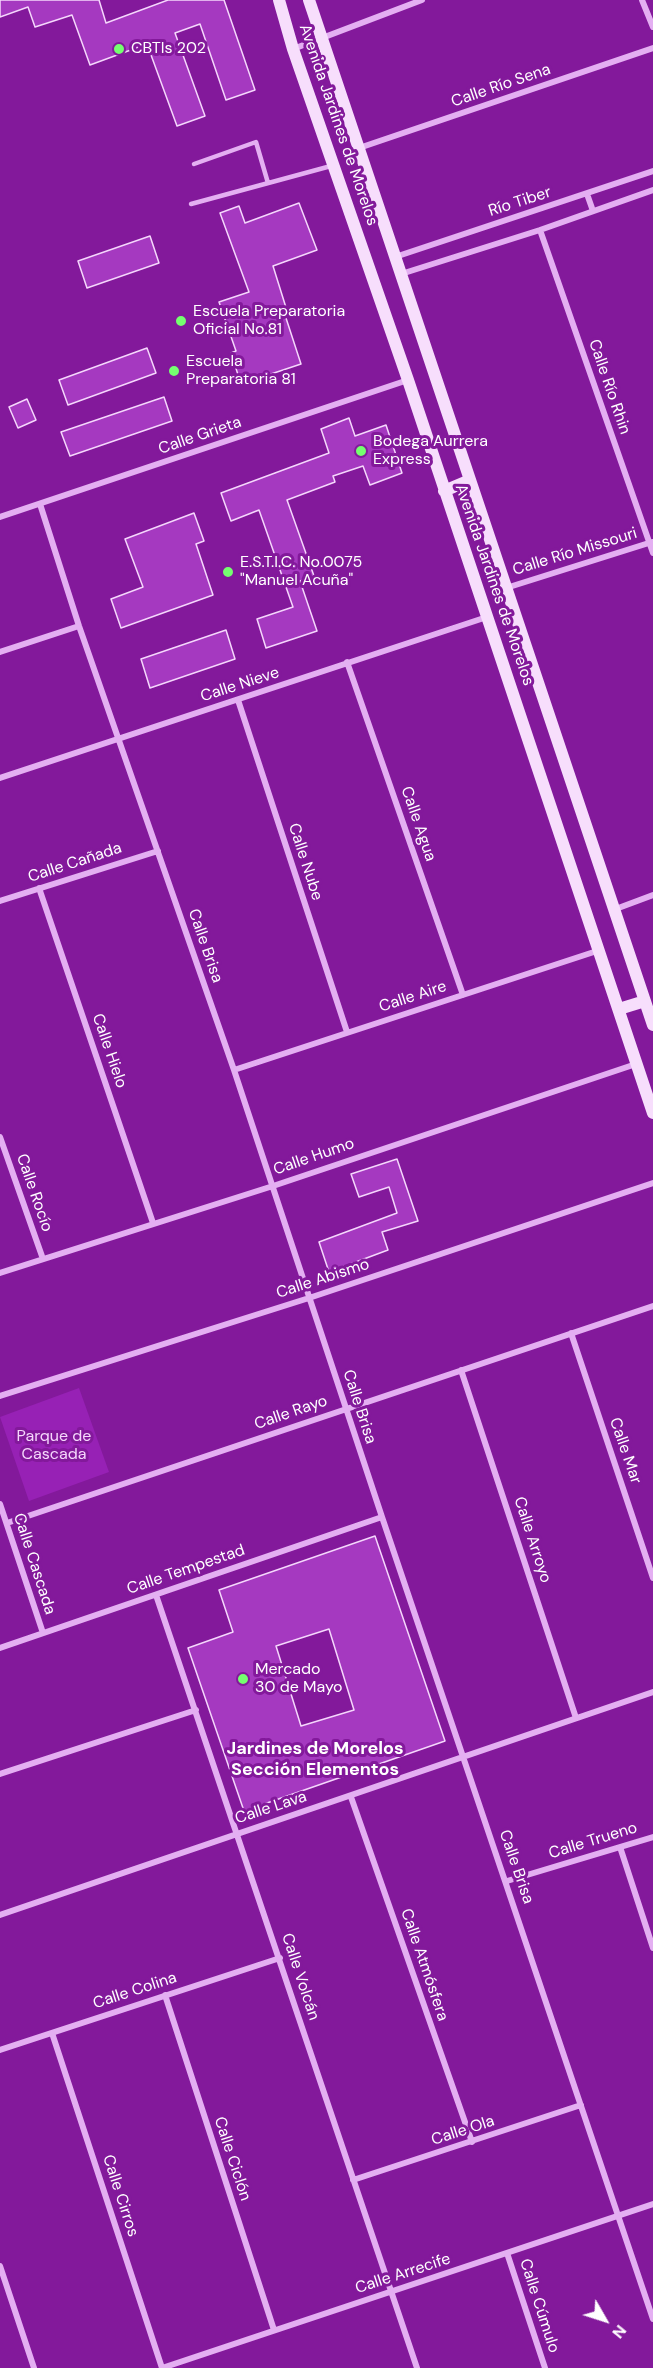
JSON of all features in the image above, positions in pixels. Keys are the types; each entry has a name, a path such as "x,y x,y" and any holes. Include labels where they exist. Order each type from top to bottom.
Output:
{"main road":[{"name":"Avenida Jardines de Morelos","path":"279,0 293,49 408,380 653,1113"},
{"name":"Avenida Jardines de Morelos","path":"309,0 653,1025"},
{"path":"444,491 470,480"},
{"path":"619,1009 645,1001"}],"street":[{"path":"293,49 422,0"},
{"path":"642,0 653,27"},
{"name":"Calle Río Sena","path":"358,149 653,48"},
{"name":"Río Tiber","path":"395,257 653,171"},
{"name":"Río Tiber","path":"400,275 540,230 653,190"},
{"path":"587,194 593,211"},
{"name":"Calle Río Rhin","path":"540,230 653,553"},
{"name":"Calle Grieta","path":"0,516 408,380"},
{"name":"Calle Brisa","path":"40,504 79,626 234,1070 382,1517 620,2215 653,2319"},
{"name":"Calle Río Missouri","path":"506,588 651,542"},
{"name":"Calle Nieve","path":"0,778 488,617"},
{"path":"0,652 79,626"},
{"name":"Calle Agua","path":"347,662 463,994"},
{"name":"Calle Nube","path":"238,700 347,1032"},
{"name":"Calle Cañada","path":"0,901 158,850"},
{"name":"Calle Hielo","path":"39,888 153,1223"},
{"path":"613,910 653,895"},
{"name":"Calle Aire","path":"234,1070 600,950"},
{"name":"Calle Humo","path":"0,1273 273,1186 636,1064"},
{"name":"Calle Rocío","path":"0,1137 3,1153 43,1259"},
{"name":"Calle Abismo","path":"0,1396 309,1298 653,1183"},
{"name":"Calle Rayo","path":"7,1523 653,1306"},
{"name":"Calle Mar","path":"571,1333 653,1578"},
{"name":"Calle Arroyo","path":"461,1370 576,1718"},
{"name":"Calle Cascada","path":"0,1504 42,1633"},
{"name":"Calle Tempestad","path":"0,1648 382,1517"},
{"name":"Calle Volcán","path":"156,1595 417,2368"},
{"name":"Calle Lava","path":"0,1915 653,1692"},
{"path":"0,1774 196,1710"},
{"name":"Calle Atmósfera","path":"351,1797 472,2142"},
{"name":"Calle Trueno","path":"507,1881 653,1837"},
{"path":"620,1847 653,1947"},
{"name":"Calle Colina","path":"0,2050 279,1958"},
{"name":"Calle Ciclón","path":"165,1995 274,2331"},
{"name":"Calle Cirros","path":"52,2033 162,2368"},
{"name":"Calle Ola","path":"353,2180 581,2105"},
{"name":"Calle Arrecife","path":"162,2368 653,2204"},
{"name":"Calle Cúmulo","path":"507,2253 545,2368"},
{"path":"0,2266 34,2368"}],"lane":[{"path":"194,164 256,142 268,183"},
{"path":"192,204 333,165"}],"green space":[{"name":"Parque de Cascada","path":"79,1388 109,1472 29,1501 0,1417"}],"building":[{"path":"0,0 99,0 106,23 168,0 224,0 255,90 226,100 200,24 175,33 205,116 177,126 147,44 90,65 72,15 35,27 28,7 0,17"},
{"path":"299,203 317,250 273,266 288,314 285,315 301,364 241,384 231,353 236,351 219,302 249,292 220,213 239,206 245,223"},
{"path":"150,236 159,263 87,288 78,261"},
{"path":"147,348 156,373 68,405 59,380"},
{"path":"164,397 172,421 70,456 61,432"},
{"path":"27,399 36,420 18,428 9,407"},
{"path":"349,418 355,436 386,425 402,473 370,485 363,466 333,476 335,482 287,500 314,576 300,581 317,631 266,648 257,619 293,607 259,510 231,521 221,493 329,453 321,429"},
{"path":"194,513 204,541 196,544 213,595 121,628 111,599 143,587 125,539"},
{"path":"226,630 235,659 150,688 141,659"},
{"path":"397,1159 418,1221 382,1232 388,1250 329,1272 319,1242 397,1213 389,1187 359,1197 351,1174"},
{"name":"Mercado 30 de Mayo","path":"375,1536 445,1741 244,1811 188,1648 233,1632 219,1590","holes":["329,1629 354,1710 301,1726 276,1646"]}],"place":[{"name":"CBTIs 202","path":"119,49"},
{"name":"Escuela Preparatoria Oficial No.81","path":"181,321"},
{"name":"Escuela Preparatoria 81","path":"174,371"},
{"name":"Bodega Aurrera Express","path":"361,451"},
{"name":"E.S.T.I.C. No.0075 \"Manuel Acuña\"","path":"228,572"},
{"name":"Mercado 30 de Mayo","path":"243,1679"}],"district":[{"name":"Jardines de Morelos Sección Elementos","path":"315,1759"}]}
